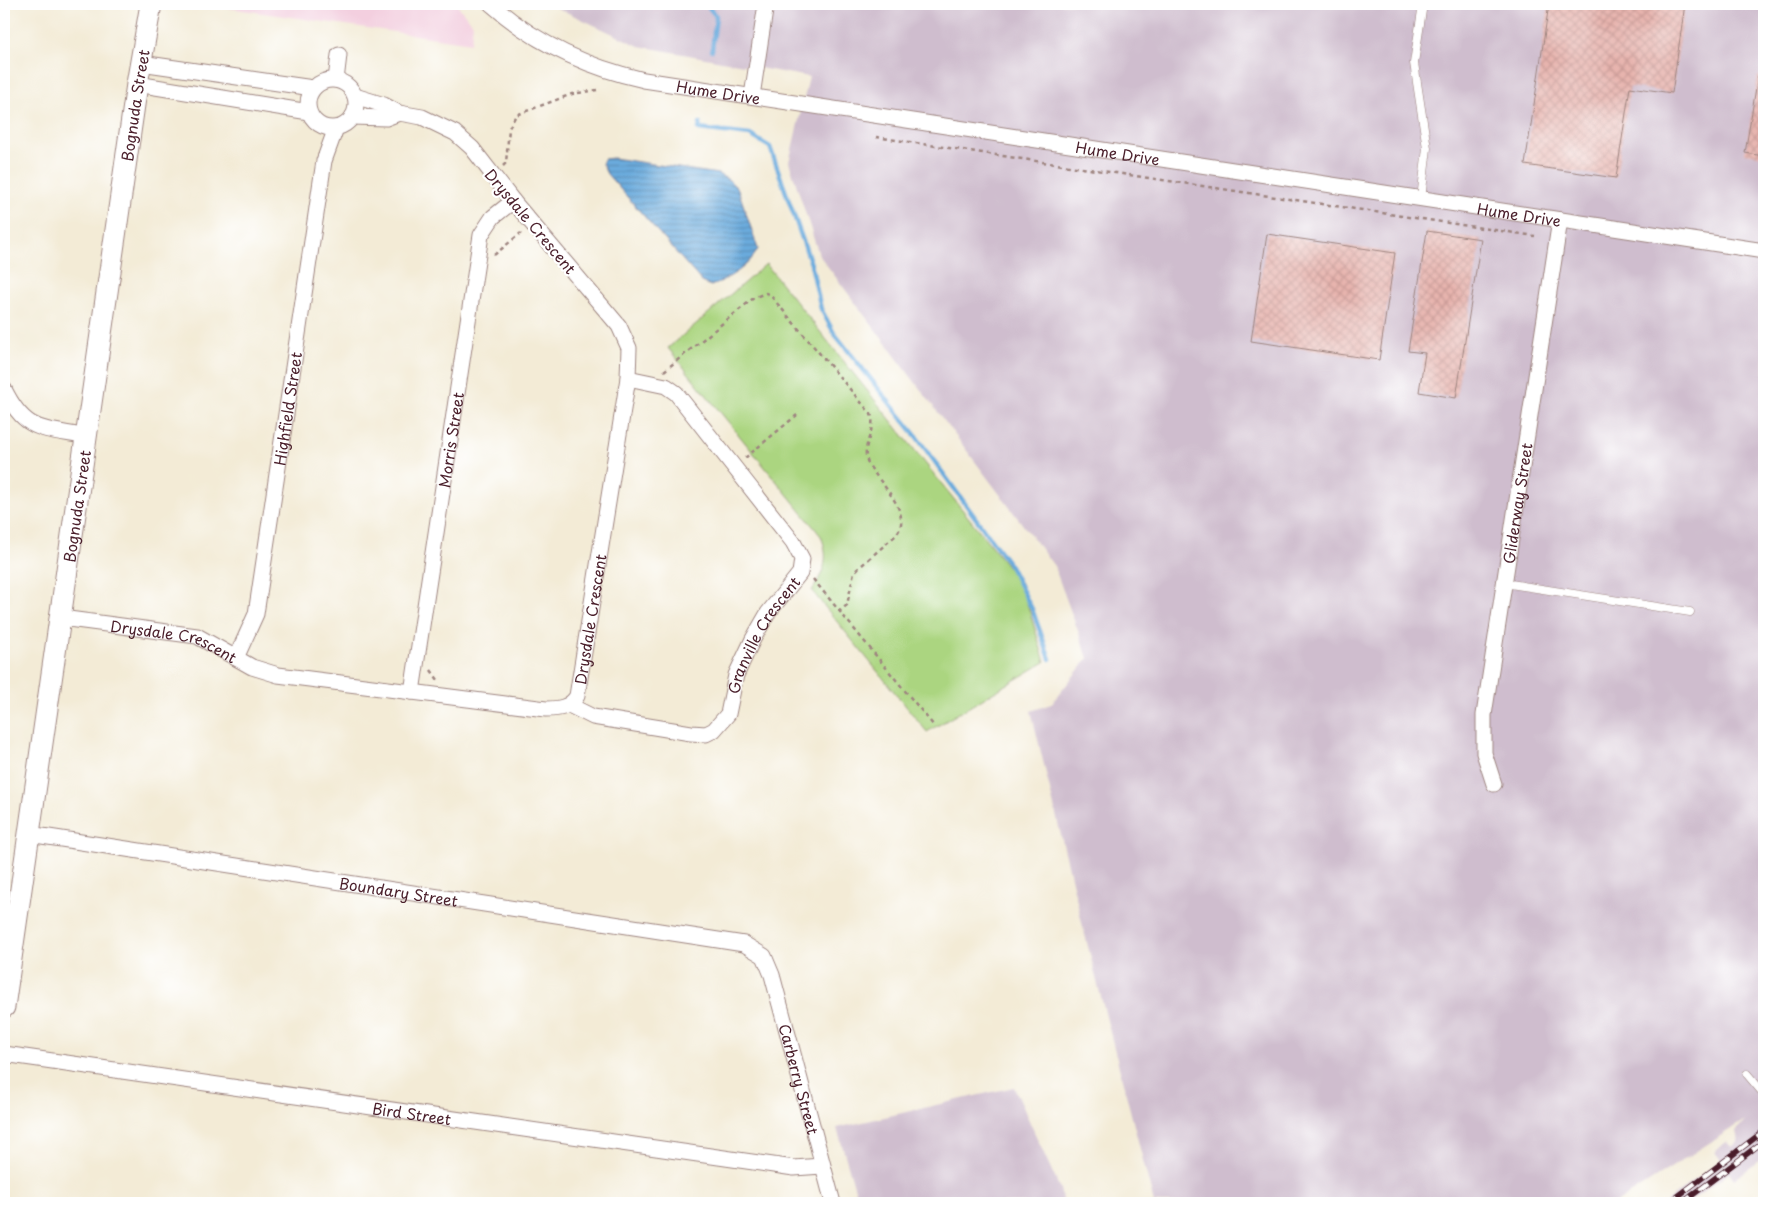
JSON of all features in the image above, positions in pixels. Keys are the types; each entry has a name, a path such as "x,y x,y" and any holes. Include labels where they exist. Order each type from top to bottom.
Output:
{"street":[{"name":"Bognuda Street","path":"4,1007 88,436 137,84 151,4"},
{"name":"Hume Drive","path":"491,4 545,44 586,64 644,80 1420,200 1764,251"},
{"path":"752,96 766,4"},
{"path":"336,80 339,55"},
{"path":"141,63 313,88"},
{"path":"137,84 309,112 329,127 348,122 355,110 355,96 345,84 336,80 324,81 313,88 308,104 309,112"},
{"name":"Drysdale Crescent","path":"61,618 190,635 252,667 278,675 546,709 558,709 569,705 577,696 628,378 629,348 619,326 513,201 472,148 455,134 422,118 399,113 384,105 355,96"},
{"name":"Drysdale Crescent","path":"352,117 386,118 399,113"},
{"name":"Highfield Street","path":"236,658 256,614 326,154 331,145 329,127"},
{"name":"Morris Street","path":"412,692 481,235 493,217 513,201"},
{"name":"Gliderway Street","path":"1494,784 1484,753 1482,731 1560,220"},
{"name":"Granville Crescent","path":"569,705 593,717 691,733 706,734 714,730 728,714 736,675 760,625 797,580 802,566 799,550 676,393 666,386 628,378"},
{"path":"4,389 18,414 33,426 88,436"},
{"name":"Boundary Street","path":"29,834 714,938 744,944 764,956"},
{"name":"Carberry Street","path":"764,956 772,975 833,1203"},
{"name":"Bird Street","path":"4,1054 794,1168 822,1166"}],"lane":[{"path":"1420,200 1427,148 1414,64 1423,4"},
{"path":"1504,583 1690,612"},
{"path":"1747,1074 1764,1094"}],"path":[{"path":"500,168 506,163 509,128 516,115 541,104 597,90"},
{"path":"876,137 1535,236"},
{"path":"659,370 664,371 670,367 755,297 766,293 770,295 871,414 873,421 866,446 866,456 873,471 898,507 901,523 900,531 854,572 848,605 840,611"},
{"path":"745,458 797,416"},
{"path":"813,579 934,726"}],"shaded area":[{"path":"200,4 456,4 473,24 471,43"},
{"path":"549,4 1764,4 1764,1158 1734,1179 1729,1172 1688,1203 1665,1203 1721,1160 1715,1152 1726,1142 1732,1147 1738,1142 1736,1131 1745,1120 1616,1203 1154,1203 1084,931 1031,711 1051,704 1088,658 1054,566 819,255 789,162 809,77 639,46"},
{"path":"1014,1087 1060,1189 1063,1203 859,1203 837,1128"}],"green space":[{"path":"766,264 1021,583 1045,662 927,732 812,591 824,565 825,551 821,536 668,348"}],"water":[{"path":"613,158 718,174 729,180 738,189 758,249 744,267 738,271 711,286 703,283 607,174 602,164 604,159"}],"building":[{"path":"1549,4 1685,4 1672,93 1630,87 1616,178 1525,165"},
{"path":"1758,76 1764,77 1764,156 1745,153"},
{"path":"1427,231 1481,239 1456,398 1419,392 1425,353 1408,351"},
{"path":"1267,234 1395,253 1379,360 1251,341"}],"waterway":[{"path":"706,4 716,16 712,50"},
{"path":"700,123 699,129 750,135 770,147 811,264 821,309 834,333 916,436 1009,564 1032,609 1050,659"}],"railway":[{"path":"1669,1203 1764,1131"},
{"path":"1682,1203 1764,1141"}]}
